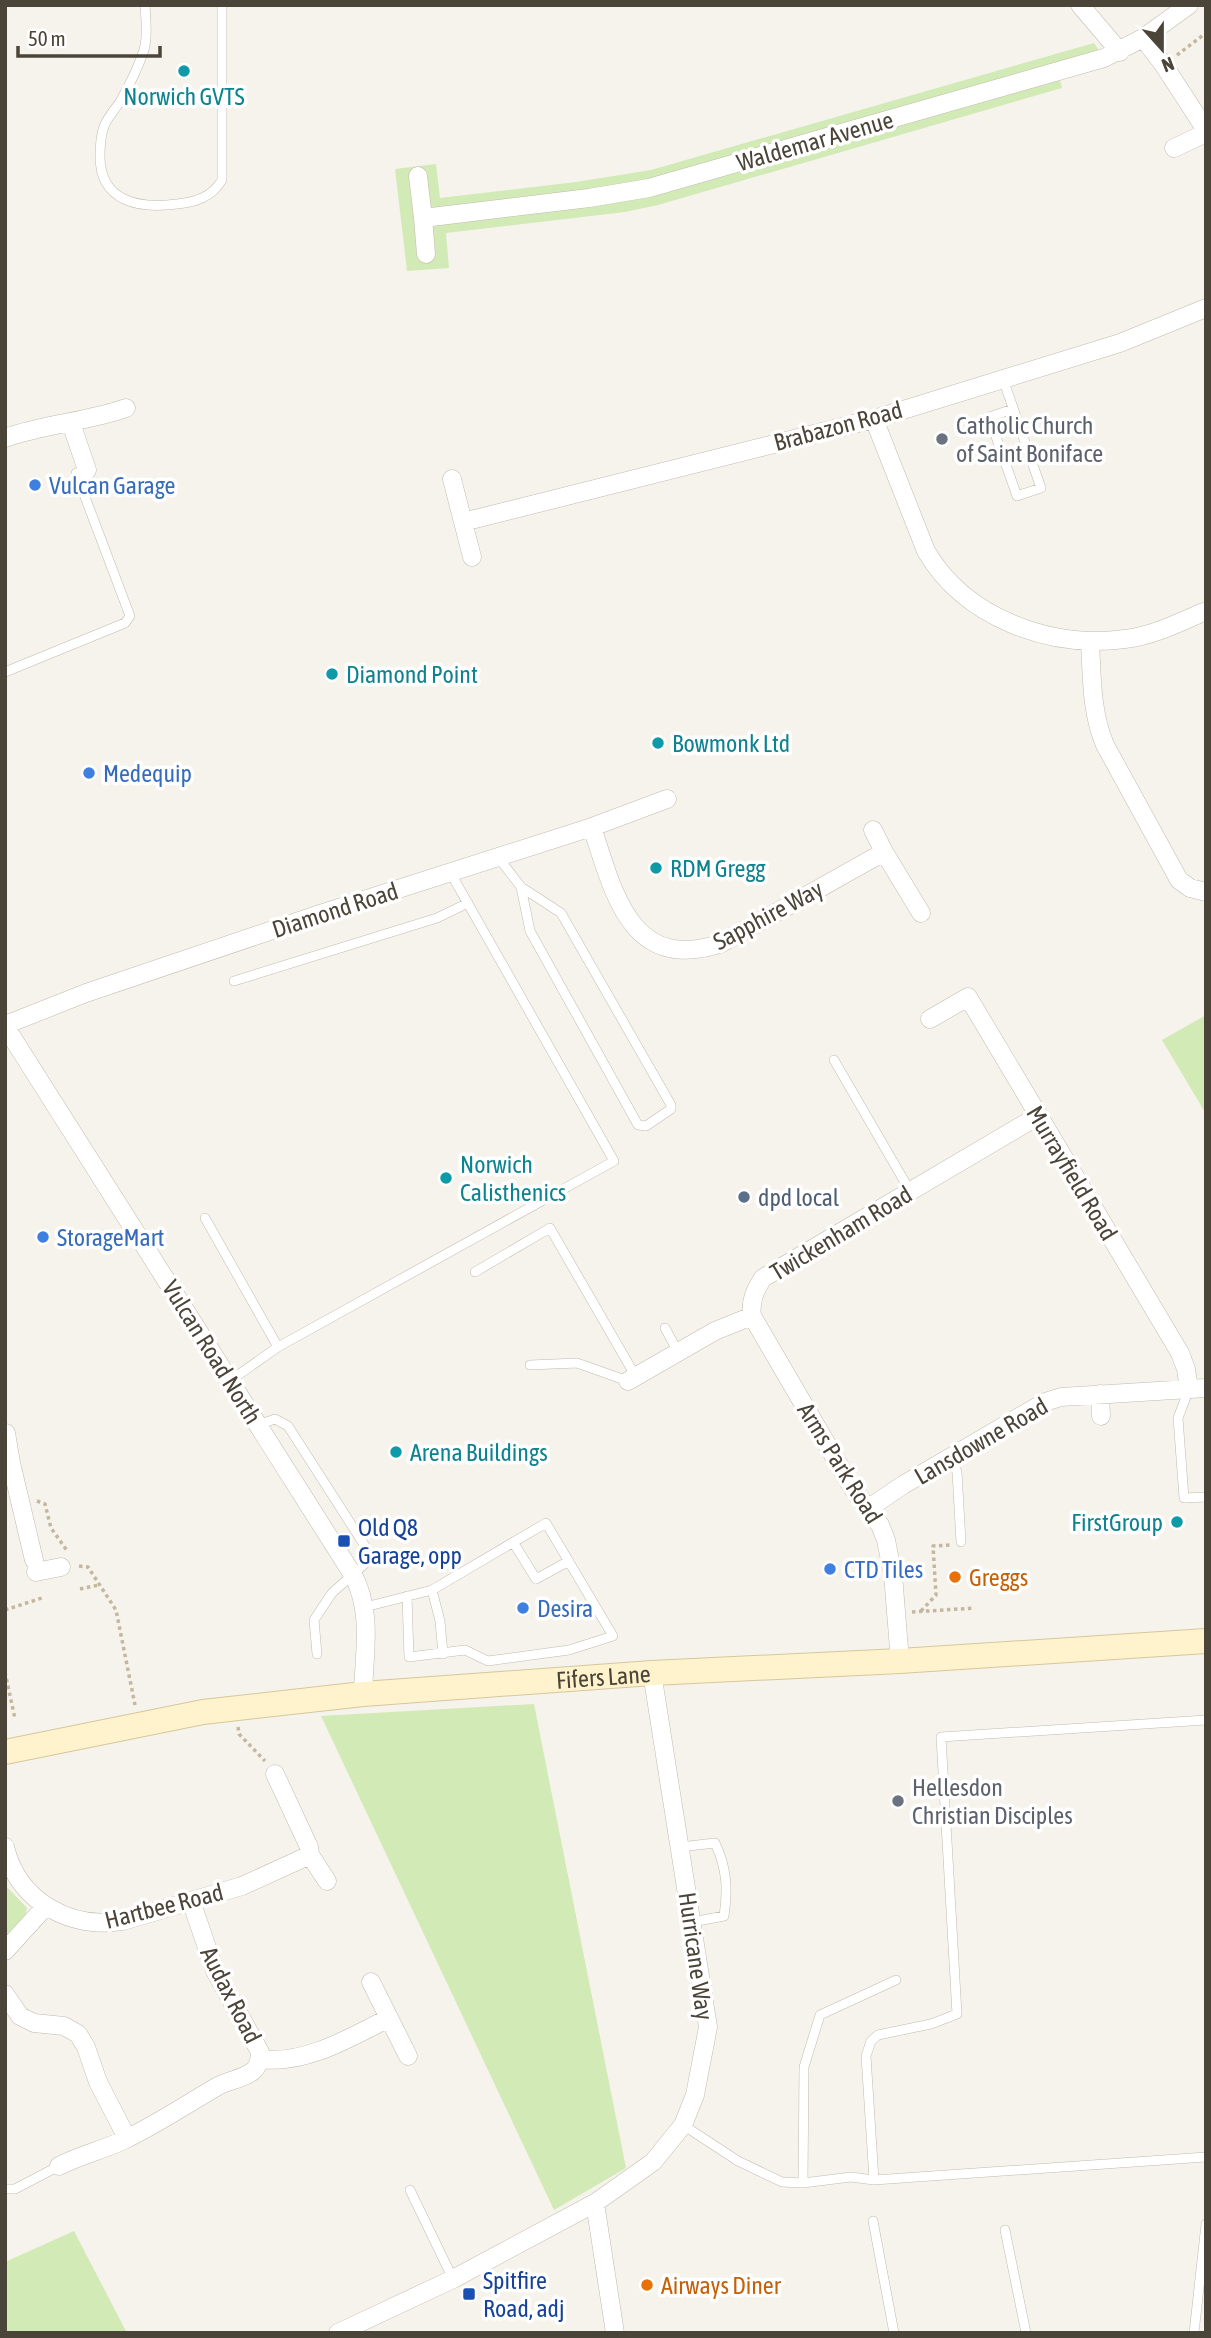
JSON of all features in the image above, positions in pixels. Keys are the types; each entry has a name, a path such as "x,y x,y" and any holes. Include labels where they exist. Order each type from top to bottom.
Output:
{"street":[{"path":"1080,5 1120,52"},
{"name":"Waldemar Avenue","path":"423,218 638,191 1104,58 1143,38 1189,5"},
{"path":"1143,38 1164,64 1206,131 1174,148"},
{"path":"418,176 426,254"},
{"name":"Brabazon Road","path":"463,522 874,419 1120,344 1206,308"},
{"path":"5,438 126,408"},
{"path":"874,419 926,551 950,586 976,606 1013,624 1064,639 1090,642 1154,633 1206,611"},
{"path":"71,423 87,470"},
{"path":"452,479 472,557"},
{"path":"1090,642 1094,709 1105,745 1179,880 1190,888 1206,892"},
{"name":"Diamond Road","path":"6,1030 86,993 592,827 667,799"},
{"name":"Sapphire Way","path":"592,827 614,892 628,919 647,939 672,950 699,951 722,943 884,852"},
{"path":"873,830 921,913"},
{"name":"Murrayfield Road","path":"930,1019 968,997 1180,1353 1198,1388"},
{"name":"Vulcan Road North","path":"6,1030 353,1574 365,1607 363,1694"},
{"name":"Twickenham Road","path":"752,1316 750,1305 763,1278 1038,1116"},
{"path":"632,1379 731,1322 752,1316"},
{"name":"Arms Park Road","path":"752,1316 853,1489 869,1508 886,1540 893,1575 900,1661"},
{"name":"Lansdowne Road","path":"869,1508 1045,1402 1061,1397 1198,1388"},
{"path":"1100,1394 1101,1416"},
{"path":"6,1432 8,1463 19,1495 35,1566 70,1563"},
{"name":"Fifers Lane","path":"5,1752 203,1712 363,1694 652,1673 900,1661 1206,1641"},
{"name":"Hurricane Way","path":"338,2333 453,2279 595,2203 653,2162 683,2125 695,2095 708,2026 652,1673"},
{"path":"275,1774 309,1847 310,1855 327,1881"},
{"name":"Hartbee Road","path":"5,1847 14,1872 32,1895 46,1907 63,1916 88,1923 106,1924 243,1886 310,1855"},
{"name":"Audax Road","path":"59,2166 127,2138 219,2086 252,2072 260,2060 260,2052 208,1958 191,1901"},
{"path":"5,1951 46,1907"},
{"path":"371,1982 408,2056"},
{"path":"5,1994 20,2016 34,2023 64,2026 78,2034 86,2047 98,2082 127,2138"},
{"path":"260,2060 278,2062 295,2059 389,2018"},
{"path":"595,2203 615,2333"}],"lane":[{"path":"145,5 144,50 128,88 105,124 100,148 100,167 108,187 121,198 140,205 162,206 203,199 216,190 222,180 222,5"},
{"path":"1003,379 1041,488 1017,496 989,417 1013,409"},
{"path":"5,672 125,623 130,616 76,473 87,470"},
{"path":"498,857 520,887 561,913 671,1105 668,1113 646,1126 638,1125 530,931 520,887"},
{"path":"231,1380 278,1348 614,1161 450,872"},
{"path":"234,981 437,918 468,903"},
{"path":"834,1060 910,1191"},
{"path":"205,1218 278,1348"},
{"path":"475,1272 550,1228 632,1379"},
{"path":"665,1328 678,1352"},
{"path":"530,1365 577,1363 632,1379"},
{"path":"1198,1388 1178,1418 1184,1498 1206,1496"},
{"path":"258,1425 275,1419 288,1426 365,1546 368,1561 332,1593 314,1620 317,1654"},
{"path":"951,1458 957,1472 961,1542"},
{"path":"365,1607 407,1596 432,1590 546,1523 613,1636 569,1650 488,1661 465,1650 409,1657 407,1596"},
{"path":"513,1542 536,1579 569,1561"},
{"path":"432,1590 440,1621 443,1654"},
{"path":"874,2180 866,2056 871,2041 878,2035 931,2024 957,2014 940,1737 1206,1720"},
{"path":"680,1847 715,1843 723,1861 728,1893 724,1916 692,1922"},
{"path":"803,2183 804,2067 820,2015 896,1980"},
{"path":"683,2125 738,2161 782,2182 803,2183 851,2177 874,2180 1206,2157"},
{"path":"5,2189 15,2189 59,2166"},
{"path":"410,2190 453,2279"},
{"path":"873,2221 894,2333"},
{"path":"1194,2333 1206,2224"},
{"path":"1005,2230 1026,2333"}],"path":[{"path":"1164,64 1206,33"},
{"path":"19,1495 45,1504 51,1528 70,1563 88,1567 116,1610 139,1724"},
{"path":"921,1612 936,1595 933,1546 962,1545 961,1542"},
{"path":"80,1589 99,1585"},
{"path":"5,1610 42,1598"},
{"path":"896,1613 975,1608"},
{"path":"5,1672 15,1719"},
{"path":"237,1722 239,1734 275,1774"}],"green space":[{"path":"1094,43 1104,58 1058,72 1062,88 658,205 625,212 446,233 449,268 407,271 395,169 436,164 440,198 651,170"},
{"path":"1206,1015 1206,1114 1162,1040"},
{"path":"534,1704 626,2168 554,2210 321,1716"},
{"path":"5,1885 27,1908 24,1921 5,1942"},
{"path":"74,2231 127,2333 5,2333 5,2262"}],"place":[{"name":"Norwich GVTS","path":"184,71"},
{"name":"Catholic Church of Saint Boniface","path":"942,439"},
{"name":"Vulcan Garage","path":"35,485"},
{"name":"Diamond Point","path":"332,674"},
{"name":"Bowmonk Ltd","path":"658,743"},
{"name":"Medequip","path":"89,773"},
{"name":"RDM Gregg","path":"656,868"},
{"name":"Norwich Calisthenics","path":"446,1178"},
{"name":"dpd local","path":"744,1197"},
{"name":"StorageMart","path":"43,1237"},
{"name":"Arena Buildings","path":"396,1452"},
{"name":"FirstGroup","path":"1177,1522"},
{"name":"Old Q8 Garage, opp","path":"344,1541"},
{"name":"CTD Tiles","path":"830,1569"},
{"name":"Greggs","path":"955,1577"},
{"name":"Desira","path":"523,1608"},
{"name":"Hellesdon Christian Disciples","path":"898,1801"},
{"name":"Airways Diner","path":"647,2285"},
{"name":"Spitfire Road, adj","path":"469,2294"}]}
